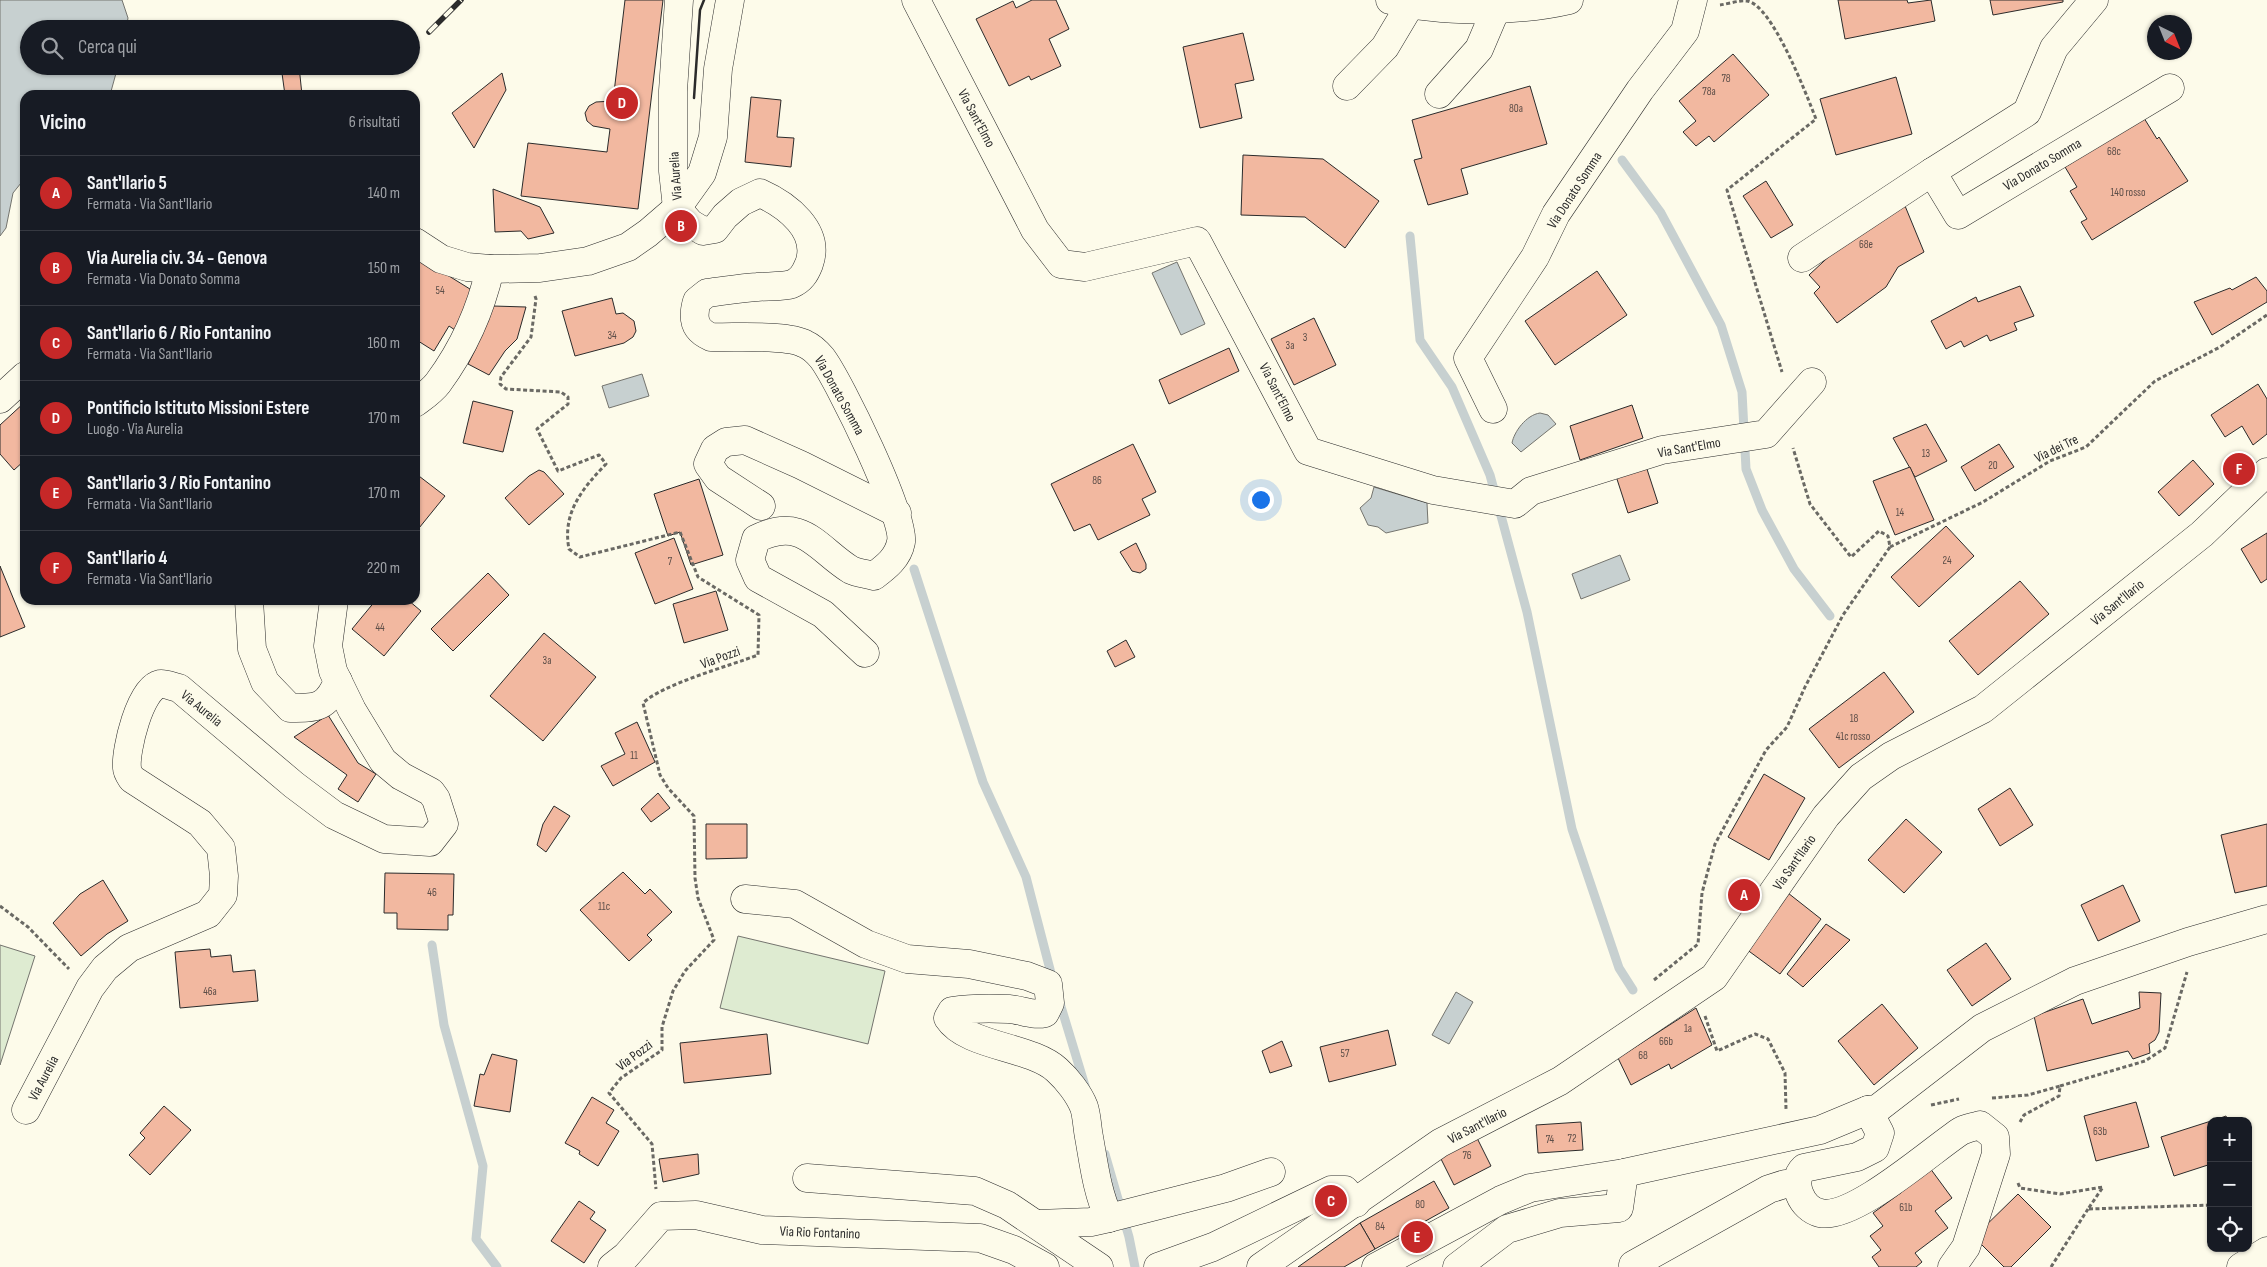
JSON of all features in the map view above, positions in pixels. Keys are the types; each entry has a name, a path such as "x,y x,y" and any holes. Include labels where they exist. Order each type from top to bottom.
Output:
{"street":[{"name":"Via Aurelia","path":"420,245 441,259 467,267 502,269 540,268 588,261 628,247 648,233 677,208 673,171 673,91 678,0"},
{"path":"677,208 702,173 713,137 718,69 730,0"},
{"name":"Via Sant'Elmo","path":"916,0 1035,230 1061,264 1086,267 1197,240 1308,451 1433,490 1515,504 1531,491 1662,450 1766,434 1812,382"},
{"path":"1346,86 1385,48 1400,3 1496,9 1542,6 1569,0"},
{"name":"Via Donato Somma","path":"1493,409 1468,358 1535,258 1556,214 1640,90 1685,31 1693,0"},
{"path":"1802,258 2027,112 2054,48 2094,0"},
{"path":"1439,94 1478,49 1496,9"},
{"name":"Via Donato Somma","path":"1932,172 1958,215 2170,88"},
{"name":"Via Donato Somma","path":"677,208 690,223 703,231 715,228 741,202 750,196 760,193 776,200 800,221 812,244 812,256 803,278 790,284 707,293 697,301 694,318 696,326 702,334 711,337 793,339 816,350 824,360 841,391 887,487 897,513 902,541 890,564 874,576 852,570 803,533 769,533 756,539 750,560 758,578 823,614 865,652"},
{"path":"420,399 437,384 462,344 485,295 502,269"},
{"path":"0,399 20,381"},
{"path":"761,506 718,478 708,464 715,450 726,442 745,440 801,465 897,513"},
{"name":"Via Sant'Ilario","path":"1262,1267 1440,1144 1560,1081 1588,1064 1714,977 1826,816 1861,777 1891,756 1983,709 2202,534 2267,472"},
{"path":"249,605 252,649 265,682 290,708 312,708 331,697 338,681"},
{"name":"Via Aurelia","path":"26,1110 90,988 105,968 129,948 208,914 223,895 224,876 221,848 200,823 132,779 127,770 128,749 143,701 146,694 160,684 179,688 294,785 334,815 384,839 430,842 444,824 436,799 431,792 401,776 383,761 352,710 333,671 328,646 333,605"},
{"path":"745,899 795,904 866,944 908,959 969,964 1027,976 1048,984 1050,1003 1045,1013 1036,1015 1012,1010 965,1009 952,1011 948,1018 953,1025 971,1036 1039,1059 1056,1069 1074,1091 1084,1107 1100,1197 1109,1218"},
{"path":"1376,1267 1501,1200 1530,1188 1624,1173 1820,1130 1868,1110 1877,1109 1982,1028 2076,981 2188,942 2267,919"},
{"path":"1868,1110 1880,1133 1875,1148 1857,1157 1804,1168 1800,1172 1797,1185 1800,1198 1807,1206 1820,1213 1833,1213 1864,1200 1912,1170 1963,1130 1980,1125 1995,1137 1996,1154 1966,1248 1952,1267"},
{"path":"1036,1224 1091,1222 1226,1188 1271,1172"},
{"path":"1457,1267 1507,1229 1560,1213 1619,1208 1624,1173"},
{"path":"807,1178 975,1191 1007,1205 1099,1267"},
{"path":"1633,1265 1769,1189 1785,1184 1797,1185"},
{"path":"1158,1267 1212,1247 1331,1190 1344,1190 1356,1203"},
{"name":"Via Rio Fontanino","path":"661,1216 696,1215 762,1230 980,1238 1014,1250 1045,1267"},
{"path":"612,1267 626,1256 661,1216"},
{"path":"2241,1267 2267,1251"}],"path":[{"name":"Via Pozzi","path":"502,269 530,287 536,299 531,337 500,377 500,384 506,389 561,392 568,397 568,404 537,429 558,471 599,455 606,464 584,486 575,504 566,533 568,549 580,557 680,532 691,565 698,577 759,615 758,655 681,684 650,697 643,703 660,775 668,788 694,816 695,878 698,898 714,940 685,971 674,991 662,1027 662,1050 621,1078 609,1093 652,1144 658,1208 661,1216"},
{"name":"Via dei Tre","path":"1648,985 1698,944 1702,893 1715,844 1766,750 1787,727 1805,687 1843,615 1890,547 1983,502 2050,461 2086,447 2155,381 2220,348 2267,315"},
{"path":"0,906 28,927 90,988"},
{"path":"1985,1099 2028,1095 2145,1061 2165,1048 2188,970"},
{"path":"1714,977 1702,1004 1717,1051 1755,1034 1768,1039 1784,1074 1786,1114"},
{"path":"2020,1124 2024,1115 2059,1096 2060,1086"},
{"path":"1922,1108 1961,1099"},
{"path":"2018,1179 2020,1188 2060,1194 2103,1187 2051,1267"},
{"path":"2088,1209 2207,1205"}],"green space":[{"path":"738,936 885,971 868,1044 720,1008"},
{"path":"0,945 35,956 0,1065"}],"shaded area":[{"path":"0,0 122,0 128,20 20,20 20,75 116,75 111,90 20,90 20,184 13,193 6,228 0,236"},
{"path":"1177,262 1205,324 1181,335 1152,273"},
{"path":"642,374 649,396 609,408 602,386"},
{"path":"1540,413 1548,415 1556,424 1521,452 1512,443 1515,434 1526,420"},
{"path":"1374,487 1427,503 1428,523 1386,533 1378,527 1368,525 1360,508 1371,498"},
{"path":"1620,555 1630,580 1581,599 1572,574"},
{"path":"1456,992 1473,1002 1449,1044 1432,1035"}],"building":[{"path":"625,0 663,0 638,209 521,196 528,143 607,152 610,129 593,126 587,121 585,113 589,106 596,102 613,101"},
{"path":"1032,0 1056,0 1069,29 1049,39 1061,66 1031,80 1029,76 1009,86 976,19 1013,1 1016,8"},
{"path":"1838,0 1907,0 1908,3 1931,0 1935,21 1845,39"},
{"path":"1990,0 2063,0 2063,2 1993,15"},
{"path":"1243,33 1254,80 1235,84 1242,118 1200,128 1183,47"},
{"path":"1733,54 1769,95 1714,142 1709,136 1696,146 1683,132 1696,121 1679,101"},
{"path":"502,73 506,90 474,148 452,113"},
{"path":"282,75 300,75 301,90 284,90"},
{"path":"1896,77 1912,134 1836,155 1820,99"},
{"path":"1530,86 1547,144 1461,169 1468,194 1428,205 1414,160 1422,158 1412,120"},
{"path":"751,97 781,100 777,137 794,138 791,167 745,162"},
{"path":"2144,118 2188,181 2092,240 2081,222 2087,219 2070,191 2077,187 2065,167"},
{"path":"1243,155 1323,159 1379,201 1345,248 1305,217 1241,215"},
{"path":"1766,181 1793,225 1771,238 1743,196"},
{"path":"493,189 540,207 554,233 528,239 521,231 495,232"},
{"path":"1903,201 1924,252 1898,267 1886,287 1837,323 1814,293 1820,287 1809,275 1866,222"},
{"path":"420,258 478,294 455,330 449,326 434,351 420,342"},
{"path":"1597,271 1627,315 1555,365 1525,321"},
{"path":"2256,277 2267,291 2267,302 2212,335 2194,302 2230,288 2232,290"},
{"path":"2020,286 2034,316 2014,323 2017,330 1990,341 1987,335 1964,347 1961,341 1946,349 1931,321 1976,297 1978,302"},
{"path":"612,298 616,314 623,313 634,321 636,331 633,337 624,343 575,356 562,311"},
{"path":"493,306 526,307 517,339 505,351 489,375 468,364"},
{"path":"1314,318 1336,365 1294,385 1271,339"},
{"path":"1229,348 1239,371 1169,404 1159,380"},
{"path":"2258,384 2267,399 2267,434 2253,445 2242,426 2225,437 2211,415"},
{"path":"473,401 513,411 503,452 463,443"},
{"path":"1632,405 1643,438 1580,460 1570,426"},
{"path":"20,407 20,465 14,470 0,454 0,425"},
{"path":"1926,424 1947,461 1915,477 1893,438"},
{"path":"1133,444 1156,492 1142,499 1150,515 1098,540 1090,524 1074,531 1051,484"},
{"path":"1999,444 2014,467 1975,491 1961,467"},
{"path":"2193,460 2214,484 2179,516 2158,492"},
{"path":"1645,463 1658,503 1628,513 1615,473"},
{"path":"1910,467 1934,520 1895,535 1873,481"},
{"path":"539,470 544,472 564,494 529,525 505,498 529,476"},
{"path":"420,477 445,496 420,527"},
{"path":"699,479 723,555 691,565 680,532 668,536 654,494"},
{"path":"1946,526 1974,556 1919,607 1891,577"},
{"path":"2267,533 2267,579 2261,583 2241,549"},
{"path":"674,538 693,589 655,604 635,553"},
{"path":"1136,543 1146,564 1146,569 1140,573 1132,571 1120,552"},
{"path":"0,566 25,627 0,637"},
{"path":"488,573 509,595 453,651 431,629"},
{"path":"2020,581 2049,614 1978,675 1949,641"},
{"path":"716,591 728,630 684,643 673,604"},
{"path":"372,605 414,605 421,611 384,656 352,629"},
{"path":"544,633 596,677 543,741 490,696"},
{"path":"1126,640 1135,657 1115,667 1107,651"},
{"path":"1884,672 1914,712 1839,768 1809,729"},
{"path":"328,715 358,763 376,774 358,802 338,789 347,775 294,737"},
{"path":"637,722 655,762 613,786 601,766 625,754 615,733"},
{"path":"1764,774 1805,798 1769,860 1728,837"},
{"path":"2010,788 2033,825 2000,846 1978,809"},
{"path":"658,793 670,808 651,822 641,809"},
{"path":"554,806 570,816 546,852 537,845 543,824"},
{"path":"1906,819 1942,852 1904,893 1868,860"},
{"path":"706,824 747,824 747,858 706,859"},
{"path":"2267,824 2267,886 2235,893 2221,835"},
{"path":"623,872 645,894 650,889 672,912 647,935 652,940 629,961 580,910"},
{"path":"385,873 454,874 453,915 448,915 448,930 397,929 397,913 384,913"},
{"path":"103,880 128,921 107,934 81,956 53,923 80,894"},
{"path":"2123,885 2140,921 2098,941 2081,905"},
{"path":"1788,893 1821,919 1780,974 1746,949"},
{"path":"1826,924 1850,940 1803,987 1787,974"},
{"path":"1986,943 2011,979 1972,1006 1947,970"},
{"path":"210,949 211,957 231,955 233,972 255,970 258,1001 180,1008 175,952"},
{"path":"2139,992 2161,993 2159,1032 2155,1040 2149,1044 2150,1053 2133,1059 2128,1051 2047,1071 2034,1016 2083,999 2092,1024 2140,1008"},
{"path":"1882,1004 1918,1048 1874,1085 1838,1041"},
{"path":"1696,1008 1712,1045 1671,1069 1669,1064 1631,1085 1618,1058"},
{"path":"1388,1030 1396,1065 1329,1082 1320,1047"},
{"path":"767,1034 771,1074 684,1083 680,1043"},
{"path":"1282,1041 1292,1066 1270,1073 1262,1051"},
{"path":"492,1054 517,1060 510,1112 474,1106 480,1074 484,1075"},
{"path":"592,1097 614,1110 606,1123 619,1131 598,1166 579,1154 580,1151 565,1143"},
{"path":"2136,1102 2149,1147 2096,1161 2084,1116"},
{"path":"164,1106 191,1130 150,1175 129,1155 145,1138 140,1133"},
{"path":"1581,1122 1583,1150 1538,1153 1536,1125"},
{"path":"2207,1122 2207,1165 2174,1176 2161,1137"},
{"path":"1476,1136 1491,1166 1454,1185 1439,1155"},
{"path":"698,1154 699,1174 663,1182 659,1159"},
{"path":"1927,1164 1952,1198 1935,1211 1948,1228 1915,1253 1922,1262 1916,1267 1879,1267 1872,1257 1881,1250 1870,1236 1883,1226 1873,1213 1902,1192"},
{"path":"1434,1181 1449,1208 1375,1249 1360,1223"},
{"path":"2018,1194 2051,1227 2011,1267 2004,1267 1974,1237"},
{"path":"579,1201 595,1212 590,1219 606,1230 584,1263 551,1241"},
{"path":"1360,1223 1375,1249 1344,1267 1298,1267"}],"waterway":[{"path":"1622,160 1661,213 1721,325 1742,392 1746,469 1762,510 1794,569 1830,616"},
{"path":"1410,236 1420,340 1452,387 1490,475 1527,612 1572,829 1619,968 1633,990"},
{"path":"914,569 983,782 1026,877 1053,981"},
{"path":"432,945 444,1025 483,1166 476,1239 497,1267"},
{"path":"1059,1000 1086,1089"},
{"path":"1105,1154 1129,1237 1135,1267"}],"railway":[{"path":"429,32 461,0"}],"wall":[{"path":"694,98 700,10 704,0"}],"place":[{"name":"Pontificio Istituto Missioni Estere","path":"622,103"},
{"name":"Via Aurelia civ. 34 - Genova","path":"681,226"},
{"name":"Sant'Ilario 4","path":"2239,469"},
{"name":"Sant'Ilario 5","path":"1744,895"},
{"name":"Sant'Ilario 6 / Rio Fontanino","path":"1331,1201"},
{"name":"Sant'Ilario 3 / Rio Fontanino","path":"1417,1237"}]}
